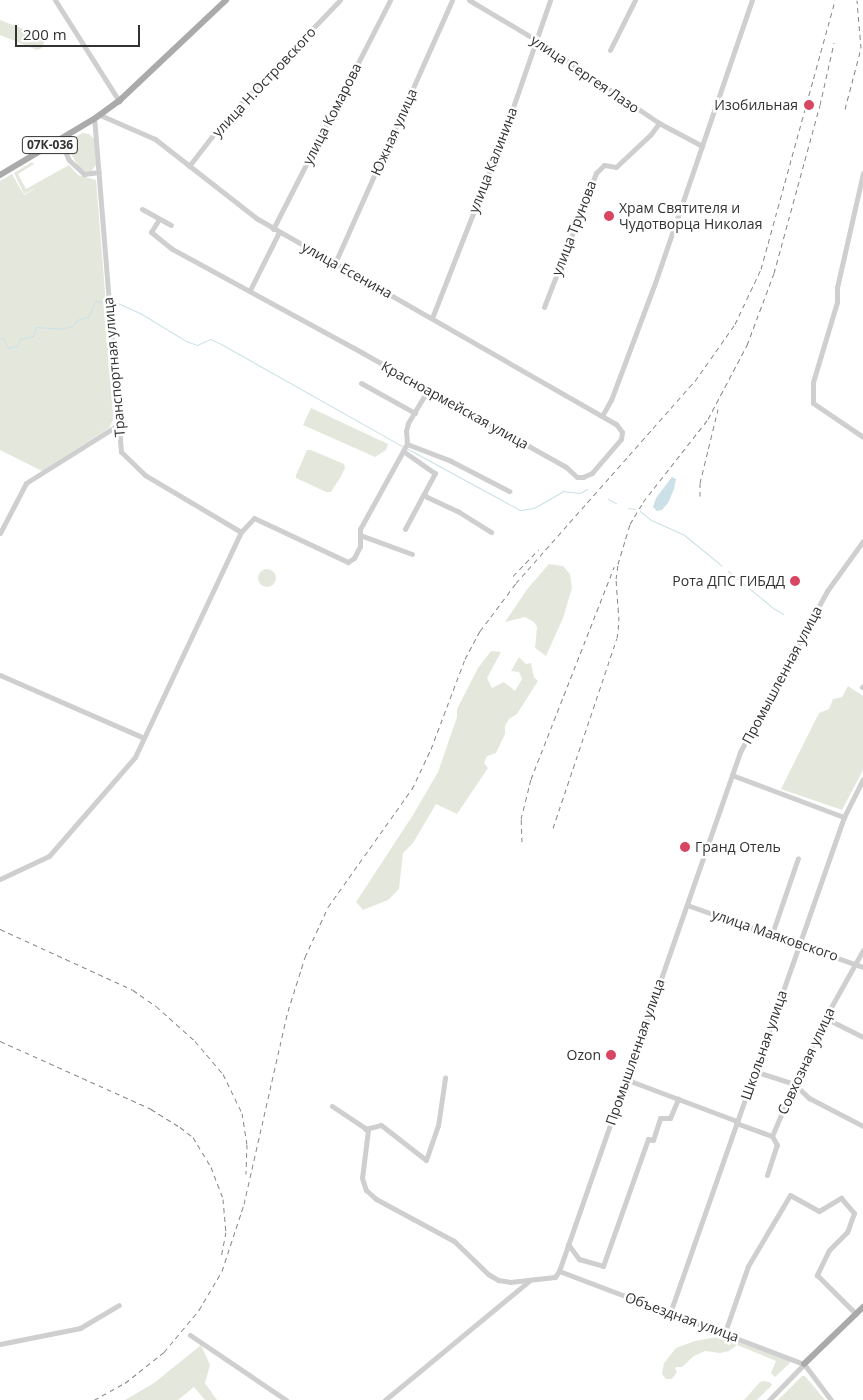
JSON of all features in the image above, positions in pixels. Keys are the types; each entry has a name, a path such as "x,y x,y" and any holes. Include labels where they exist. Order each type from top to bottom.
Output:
{"main road":[{"name":"07К-036","path":"0,174 97,117 119,101 226,0"},
{"path":"804,1364 863,1307"}],"street":[{"path":"55,0 119,101"},
{"name":"улица Н.Островского","path":"190,166 223,122 340,0"},
{"name":"улица Комарова","path":"274,229 390,0"},
{"name":"Южная улица","path":"335,263 452,0"},
{"name":"улица Сергея Лазо","path":"470,0 536,40 659,123 702,146"},
{"name":"улица Калинина","path":"432,318 502,139 550,0"},
{"path":"610,50 635,0"},
{"path":"602,416 610,400 655,283 752,0"},
{"name":"улица Есенина","path":"97,117 155,138 256,218 602,416"},
{"name":"Транспортная улица","path":"97,117 98,172 121,452 144,475 241,532"},
{"name":"улица Трунова","path":"544,308 596,173 604,165 616,167 651,134 659,123"},
{"path":"66,136 64,150 69,160 84,174 98,172"},
{"path":"863,173 837,287 837,302 813,382 813,403 863,437"},
{"path":"142,210 171,225"},
{"name":"Красноармейская улица","path":"159,219 151,232 172,249 250,290 566,467 577,477 583,477 592,473 621,440 622,432 616,424 602,416"},
{"path":"250,290 279,232"},
{"path":"361,384 414,413"},
{"path":"0,879 49,856 135,757 241,532 254,518 348,562 354,558 360,546 360,530 407,444 406,431 428,390"},
{"path":"0,533 26,483 118,425"},
{"path":"407,444 449,460 509,491"},
{"path":"403,451 435,473 405,529"},
{"path":"424,494 491,532"},
{"path":"360,535 412,554"},
{"name":"Промышленная улица","path":"559,1271 740,752 828,591 863,540"},
{"path":"0,675 144,738"},
{"path":"732,775 844,817"},
{"name":"Школьная улица","path":"670,1313 844,817 863,779"},
{"path":"772,934 798,858"},
{"name":"улица Маяковского","path":"687,905 863,966"},
{"name":"Совхозная улица","path":"767,1175 777,1144 772,1136 794,1084 825,1018 863,950"},
{"path":"825,1018 863,1037"},
{"path":"754,1071 794,1084 809,1098 863,1126"},
{"path":"365,1129 381,1125 426,1160 438,1126 445,1078"},
{"path":"625,1079 772,1136"},
{"path":"568,1244 579,1259 603,1266 648,1140 653,1140 660,1118 670,1118 678,1099"},
{"path":"332,1106 368,1130 362,1178 366,1190 376,1199 454,1241 488,1274 498,1280 510,1282 529,1281 555,1277 559,1271"},
{"path":"724,1332 748,1266 790,1195 819,1211 840,1198 854,1213 847,1232 829,1250 817,1275 856,1314"},
{"name":"Объездная улица","path":"559,1271 724,1332 804,1364"},
{"path":"385,1400 529,1281"},
{"path":"0,1344 80,1328 118,1305"},
{"path":"190,1335 286,1400"},
{"path":"769,1400 804,1364 831,1400"}],"shaded area":[{"path":"0,20 41,36 45,40 42,48 37,50 0,35"},
{"path":"82,133 89,134 94,139 96,165 91,172 86,172 79,168 69,150 72,139"},
{"path":"32,162 34,164 18,174 26,189 69,165 78,175 96,180 115,416 109,428 42,471 0,450 0,181 12,174 24,195 38,187 24,194 14,173"},
{"path":"311,408 388,444 386,450 375,457 303,425"},
{"path":"307,450 344,464 345,468 331,492 326,492 296,478"},
{"path":"549,564 563,566 570,574 572,588 563,618 546,656 535,648 537,627 534,622 525,617 505,622 528,588"},
{"path":"263,569 271,569 276,574 274,585 263,587 258,582 258,574"},
{"path":"491,651 501,652 487,678 492,688 504,682 515,691 522,679 519,672 511,671 519,657 526,664 531,663 534,677 538,681 517,714 509,719 505,726 505,734 496,753 487,756 484,763 488,768 457,814 436,804 413,843 403,853 399,889 388,900 363,910 356,902 413,815 438,772 457,717 457,709 478,668"},
{"path":"848,686 863,696 863,770 842,810 781,789 819,713 829,709 833,699 842,697"},
{"path":"723,1336 788,1360 790,1363 775,1377 771,1373 776,1361 737,1345 729,1351 720,1353 705,1351 694,1356 682,1367 676,1367 677,1372 672,1379 666,1379 662,1374 664,1363 676,1348 695,1341"},
{"path":"201,1345 210,1365 205,1383 217,1400 205,1400 194,1387 178,1400 125,1400 154,1383"},
{"path":"802,1376 805,1376 825,1400 778,1400"},
{"path":"765,1381 772,1385 757,1400 744,1400 760,1382"}],"water":[{"path":"672,477 676,479 668,503 662,510 657,511 653,507 656,498"}],"waterway":[{"path":"0,338 4,339 8,348 17,346 20,339 33,336 36,327 62,329 72,326 79,319 88,317 95,301 102,302"},
{"path":"113,301 140,313 186,341 197,345 210,339 221,344 402,446"},
{"path":"408,449 520,510 534,508 563,491 580,493 587,489"},
{"path":"608,499 616,503"},
{"path":"628,508 635,509"},
{"path":"640,511 651,520 683,534 722,566"},
{"path":"728,571 783,614"}],"railway":[{"path":"94,1400 125,1383 164,1352 199,1310 222,1271 244,1204 288,1011 305,957 328,907 412,789 431,749 465,659 480,631 516,583 695,381 735,324 761,269 835,0"},
{"path":"845,109 861,48 857,0"},
{"path":"553,828 617,638 619,621 616,579 618,564 630,524 643,502 708,419 747,345 774,273 820,105 834,43"},
{"path":"700,496 700,483 718,409"},
{"path":"513,576 539,549"},
{"path":"522,842 521,819 531,779 614,567"},
{"path":"0,929 133,990 156,1006 195,1041 223,1074 242,1113 247,1144 246,1174"},
{"path":"0,1041 151,1109 193,1137 211,1167 223,1199 226,1232 221,1257"}],"place":[{"name":"Изобильная","path":"809,105"},
{"name":"Храм Святителя и Чудотворца Николая","path":"609,216"},
{"name":"Рота ДПС ГИБДД","path":"795,581"},
{"name":"Гранд Отель","path":"685,847"},
{"name":"Ozon","path":"611,1055"}]}
